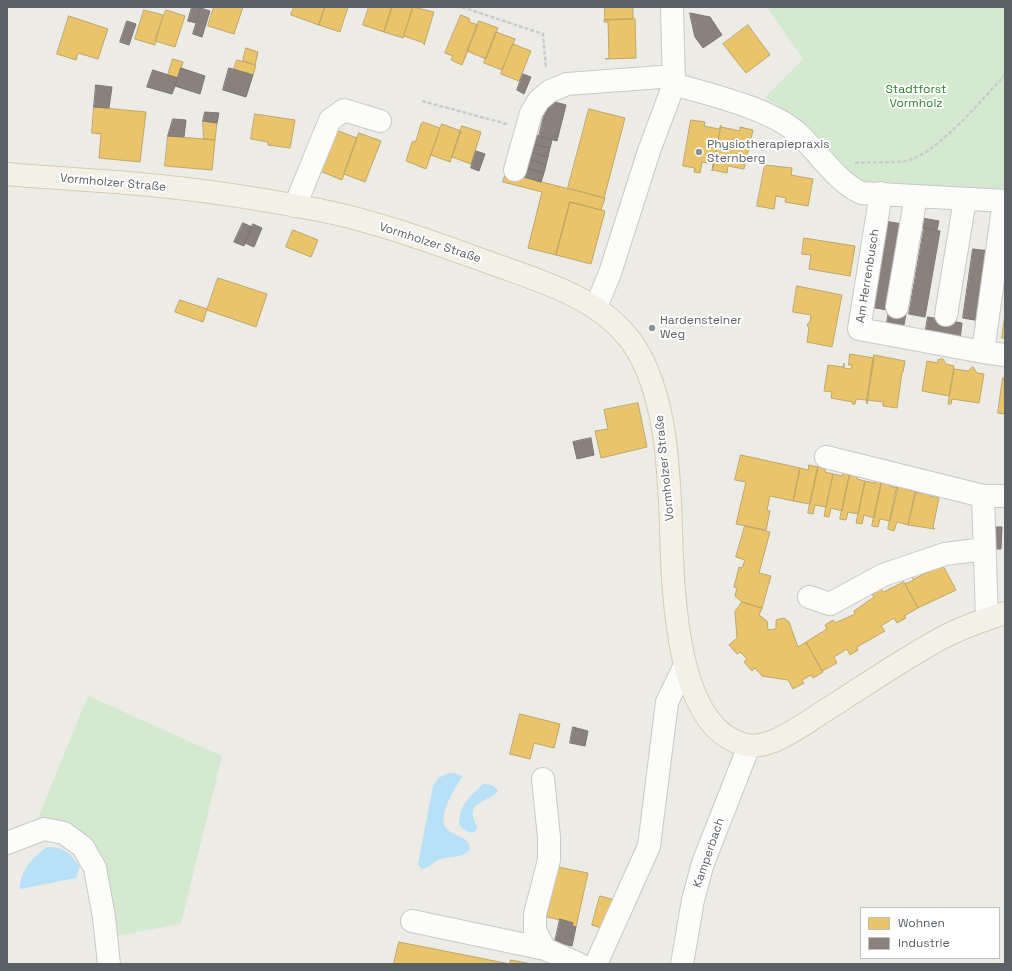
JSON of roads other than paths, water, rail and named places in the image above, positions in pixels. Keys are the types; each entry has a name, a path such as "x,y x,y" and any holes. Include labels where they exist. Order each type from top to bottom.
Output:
{"main road":[{"name":"Vormholzer Straße","path":"7,174 141,184 295,206 357,219 424,239 534,278 572,294 596,307 626,335 644,363 658,404 666,450 678,628 685,665 692,690 704,714 713,725 730,739 749,746"},
{"path":"749,746 772,742 778,739 944,636 996,616"}],"street":[{"path":"596,307 610,273 649,151 674,80 672,7"},
{"path":"515,170 532,113 539,100 550,91 567,84 674,80 775,118 794,130 849,187 861,193 1004,201 983,352"},
{"path":"295,206 330,120 344,110 380,121"},
{"name":"Am Herrenbusch","path":"881,193 859,329 1005,355"},
{"path":"897,307 916,196"},
{"path":"946,315 965,199"},
{"path":"826,457 983,496 1005,496"},
{"path":"983,496 984,549 996,616"},
{"path":"809,597 830,604 883,575 945,554 984,549"},
{"path":"596,964 648,846 667,702 685,665"},
{"name":"Kamperbach","path":"682,964 693,900 703,862 749,746"},
{"path":"543,779 549,837 549,860 535,914 535,931 545,949"},
{"path":"7,843 44,829 64,833 84,847 95,868 104,917 109,964"},
{"path":"412,921 545,949 579,964"}],"water":[{"path":"454,773 463,776 445,809 444,823 449,831 465,839 470,850 463,855 441,859 421,869 418,864 433,786 442,776"},
{"path":"483,784 492,785 498,791 475,807 473,812 474,819 478,828 474,832 468,832 459,825 461,812 463,806 469,798"},
{"path":"47,847 58,848 73,858 80,866 76,878 20,889 22,876 28,865 36,855"}],"place":[{"name":"Physiotherapiepraxis Sternberg","path":"699,152"},
{"name":"Hardensteiner Weg","path":"652,328"}],"park label":[{"name":"Stadtforst Vormholz","path":"916,97"}]}
